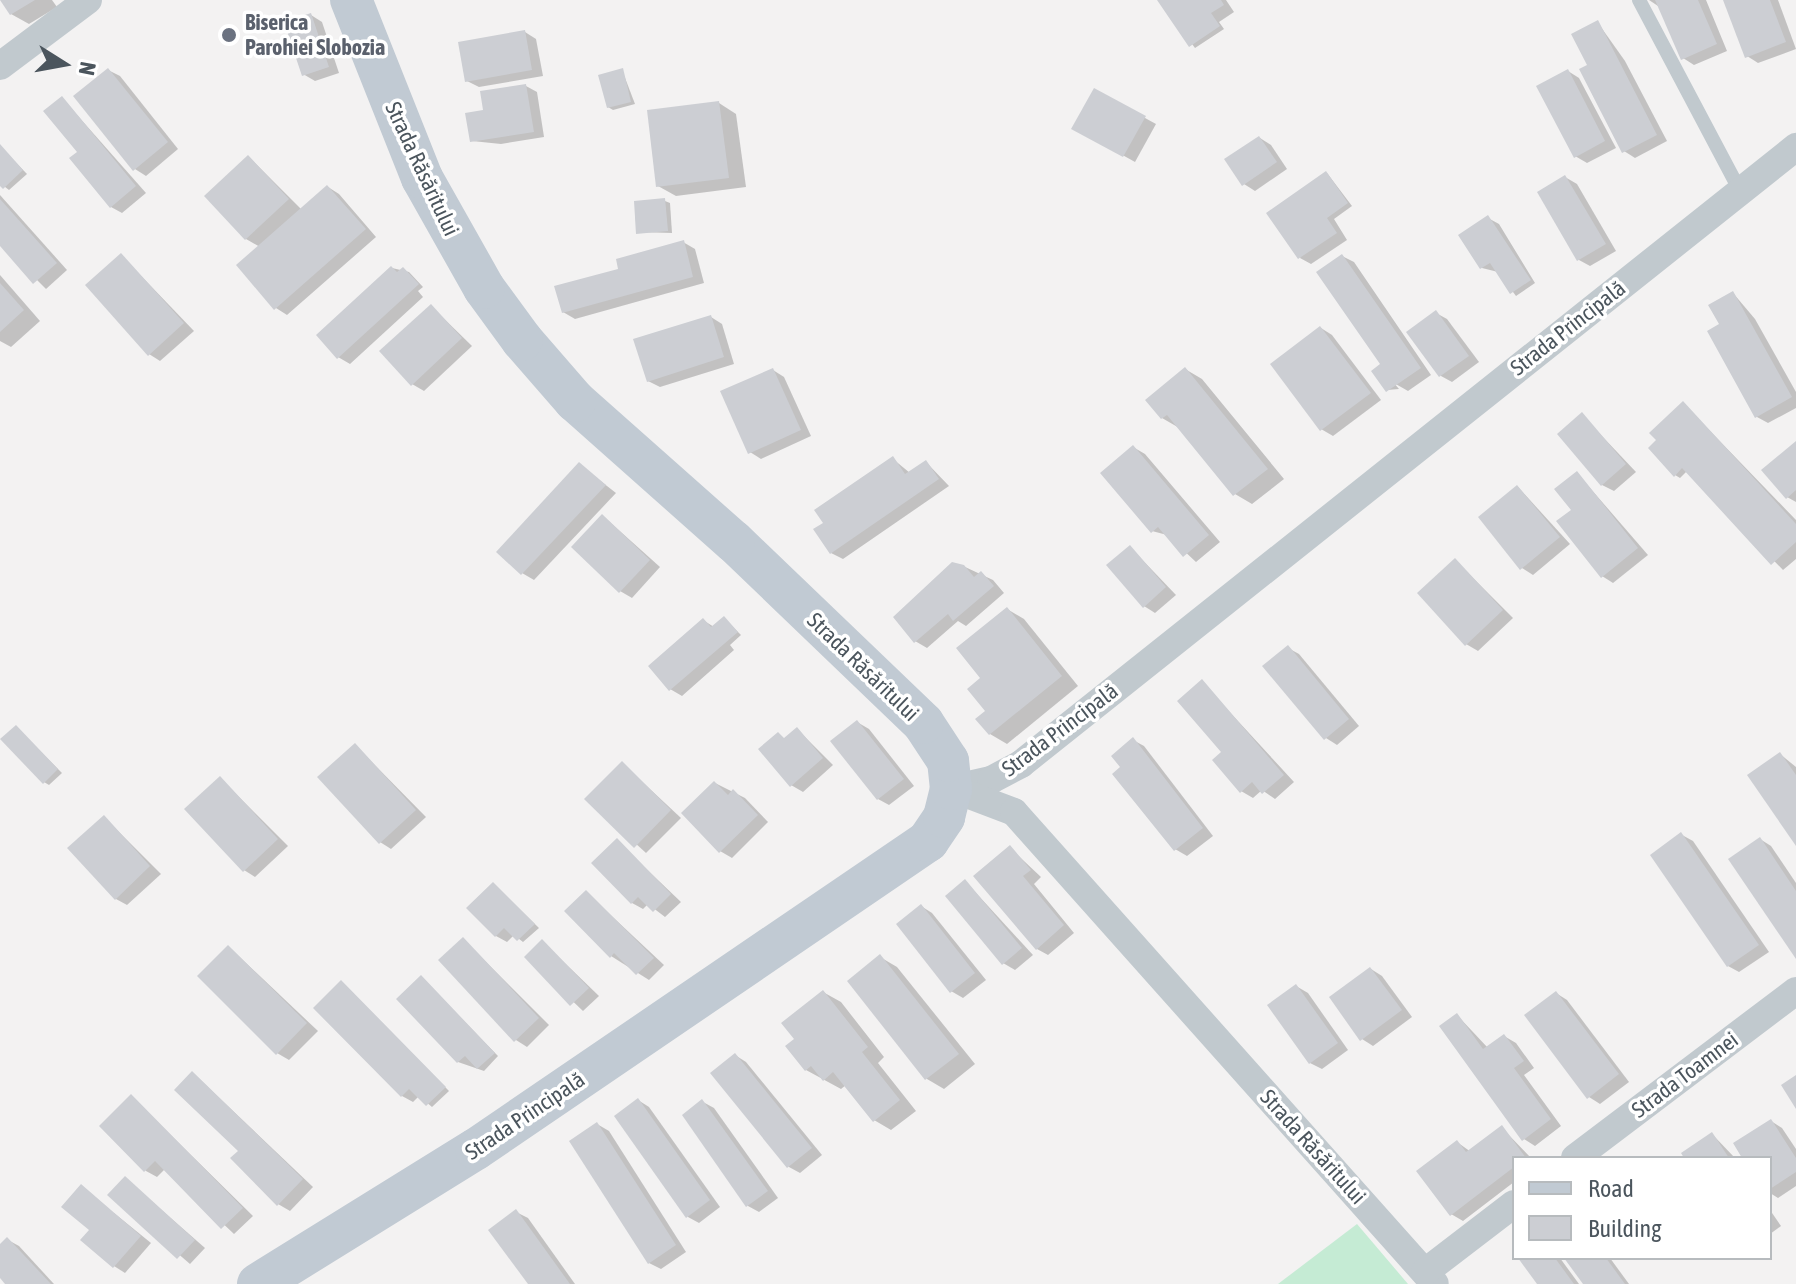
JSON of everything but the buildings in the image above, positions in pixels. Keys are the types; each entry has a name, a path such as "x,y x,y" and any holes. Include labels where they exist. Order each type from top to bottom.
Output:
{"main road":[{"name":"Strada Răsăritului","path":"351,0 422,178 477,277 522,340 575,401 734,542 923,723 948,761 951,789"},
{"name":"Strada Principală","path":"258,1284 476,1149 908,856 928,841 944,817 951,789"}],"street":[{"path":"0,66 88,0"},
{"name":"Strada Principală","path":"951,789 991,780 1021,764 1796,148"},
{"name":"Strada Răsăritului","path":"951,789 1014,812 1430,1278"},
{"name":"Strada Toamnei","path":"1578,1156 1796,991"},
{"path":"1430,1278 1512,1206"}],"lane":[{"path":"1639,0 1740,191"}],"green space":[{"path":"1357,1224 1408,1284 1278,1284"}],"place":[{"name":"Biserica Parohiei Slobozia","path":"229,35"}]}
